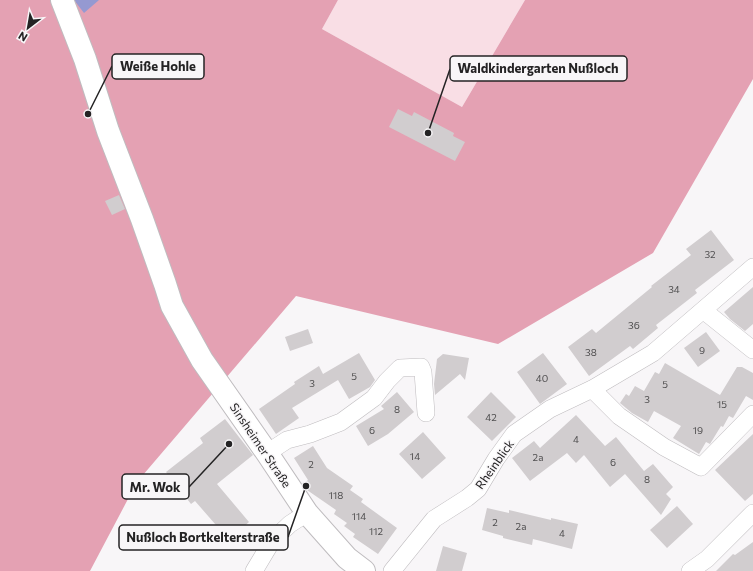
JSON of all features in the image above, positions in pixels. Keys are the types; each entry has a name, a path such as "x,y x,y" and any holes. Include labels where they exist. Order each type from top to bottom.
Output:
{"street":[{"name":"Sinsheimer Straße","path":"62,0 85,59 108,130 166,284 172,306 202,360 267,453 307,514 347,558 364,571"},
{"name":"Rheinblick","path":"392,571 434,519 467,498 478,489 496,459 514,434 550,409 592,389 653,353 753,267"},
{"path":"703,310 753,350"},
{"path":"267,453 287,440 310,434 341,422 374,398 387,381 400,368 421,367 424,372 426,413"},
{"path":"592,389 619,416 664,447 702,467 753,414"},
{"path":"690,571 707,559 753,513"},
{"path":"254,571 272,541 290,524 307,514"}],"shaded area":[{"path":"0,0 338,0 322,29 462,107 525,0 753,0 753,79 653,253 498,344 296,296 137,482 90,571 0,571"},
{"path":"338,0 525,0 462,107 322,29"}],"water":[{"path":"74,0 99,0 84,13"}],"building":[{"path":"398,109 412,116 414,112 454,133 453,136 465,142 455,161 389,127"},
{"path":"119,195 125,209 112,215 105,201"},
{"path":"711,230 734,260 695,290 697,293 656,325 658,328 633,349 630,346 589,376 568,347 592,329 596,333 652,287 651,286 691,255 686,249"},
{"path":"753,287 753,324 745,331 724,312"},
{"path":"308,329 313,343 290,351 285,337"},
{"path":"706,332 720,351 698,367 684,348"},
{"path":"359,353 375,380 370,387 349,399 338,380 292,408 299,418 276,434 259,409 295,384 294,382 319,366 323,374"},
{"path":"543,353 567,384 540,404 517,372"},
{"path":"443,354 469,358 465,380 460,374 435,395 434,384 437,359"},
{"path":"665,363 720,395 737,367 742,367 753,373 753,400 746,396 733,418 729,416 723,427 721,426 710,444 706,442 699,454 673,438 681,426 654,411 648,422 632,413 620,403 626,394 629,396 635,386 644,391 655,372 659,374"},
{"path":"397,392 414,412 388,434 368,446 356,426 384,409 381,406"},
{"path":"491,392 516,417 492,441 467,417"},
{"path":"576,415 605,446 616,437 644,471 653,464 673,487 666,494 671,499 661,515 625,474 610,487 584,455 576,463 567,453 530,481 512,458 534,441 540,448"},
{"path":"225,419 253,455 217,484 249,522 229,540 195,501 191,504 166,472 203,443 200,438"},
{"path":"423,432 446,458 422,479 399,454"},
{"path":"753,434 753,494 745,501 715,470"},
{"path":"313,446 327,468 353,486 350,490 363,499 361,502 397,528 378,554 353,537 355,534 344,526 347,523 334,514 336,510 307,490 303,484 308,480 294,458"},
{"path":"677,506 693,524 667,548 650,530"},
{"path":"487,508 509,513 509,510 551,520 551,518 578,524 572,549 533,539 532,545 503,538 503,536 482,530"},
{"path":"753,542 753,571 716,571 733,554 735,555"},
{"path":"443,546 467,553 462,571 436,571"}],"place":[{"name":"Weiße Hohle","path":"88,114"},
{"name":"Waldkindergarten Nußloch","path":"428,133"},
{"name":"Mr. Wok","path":"229,444"},
{"name":"Nußloch Bortkelterstraße","path":"306,486"}]}
